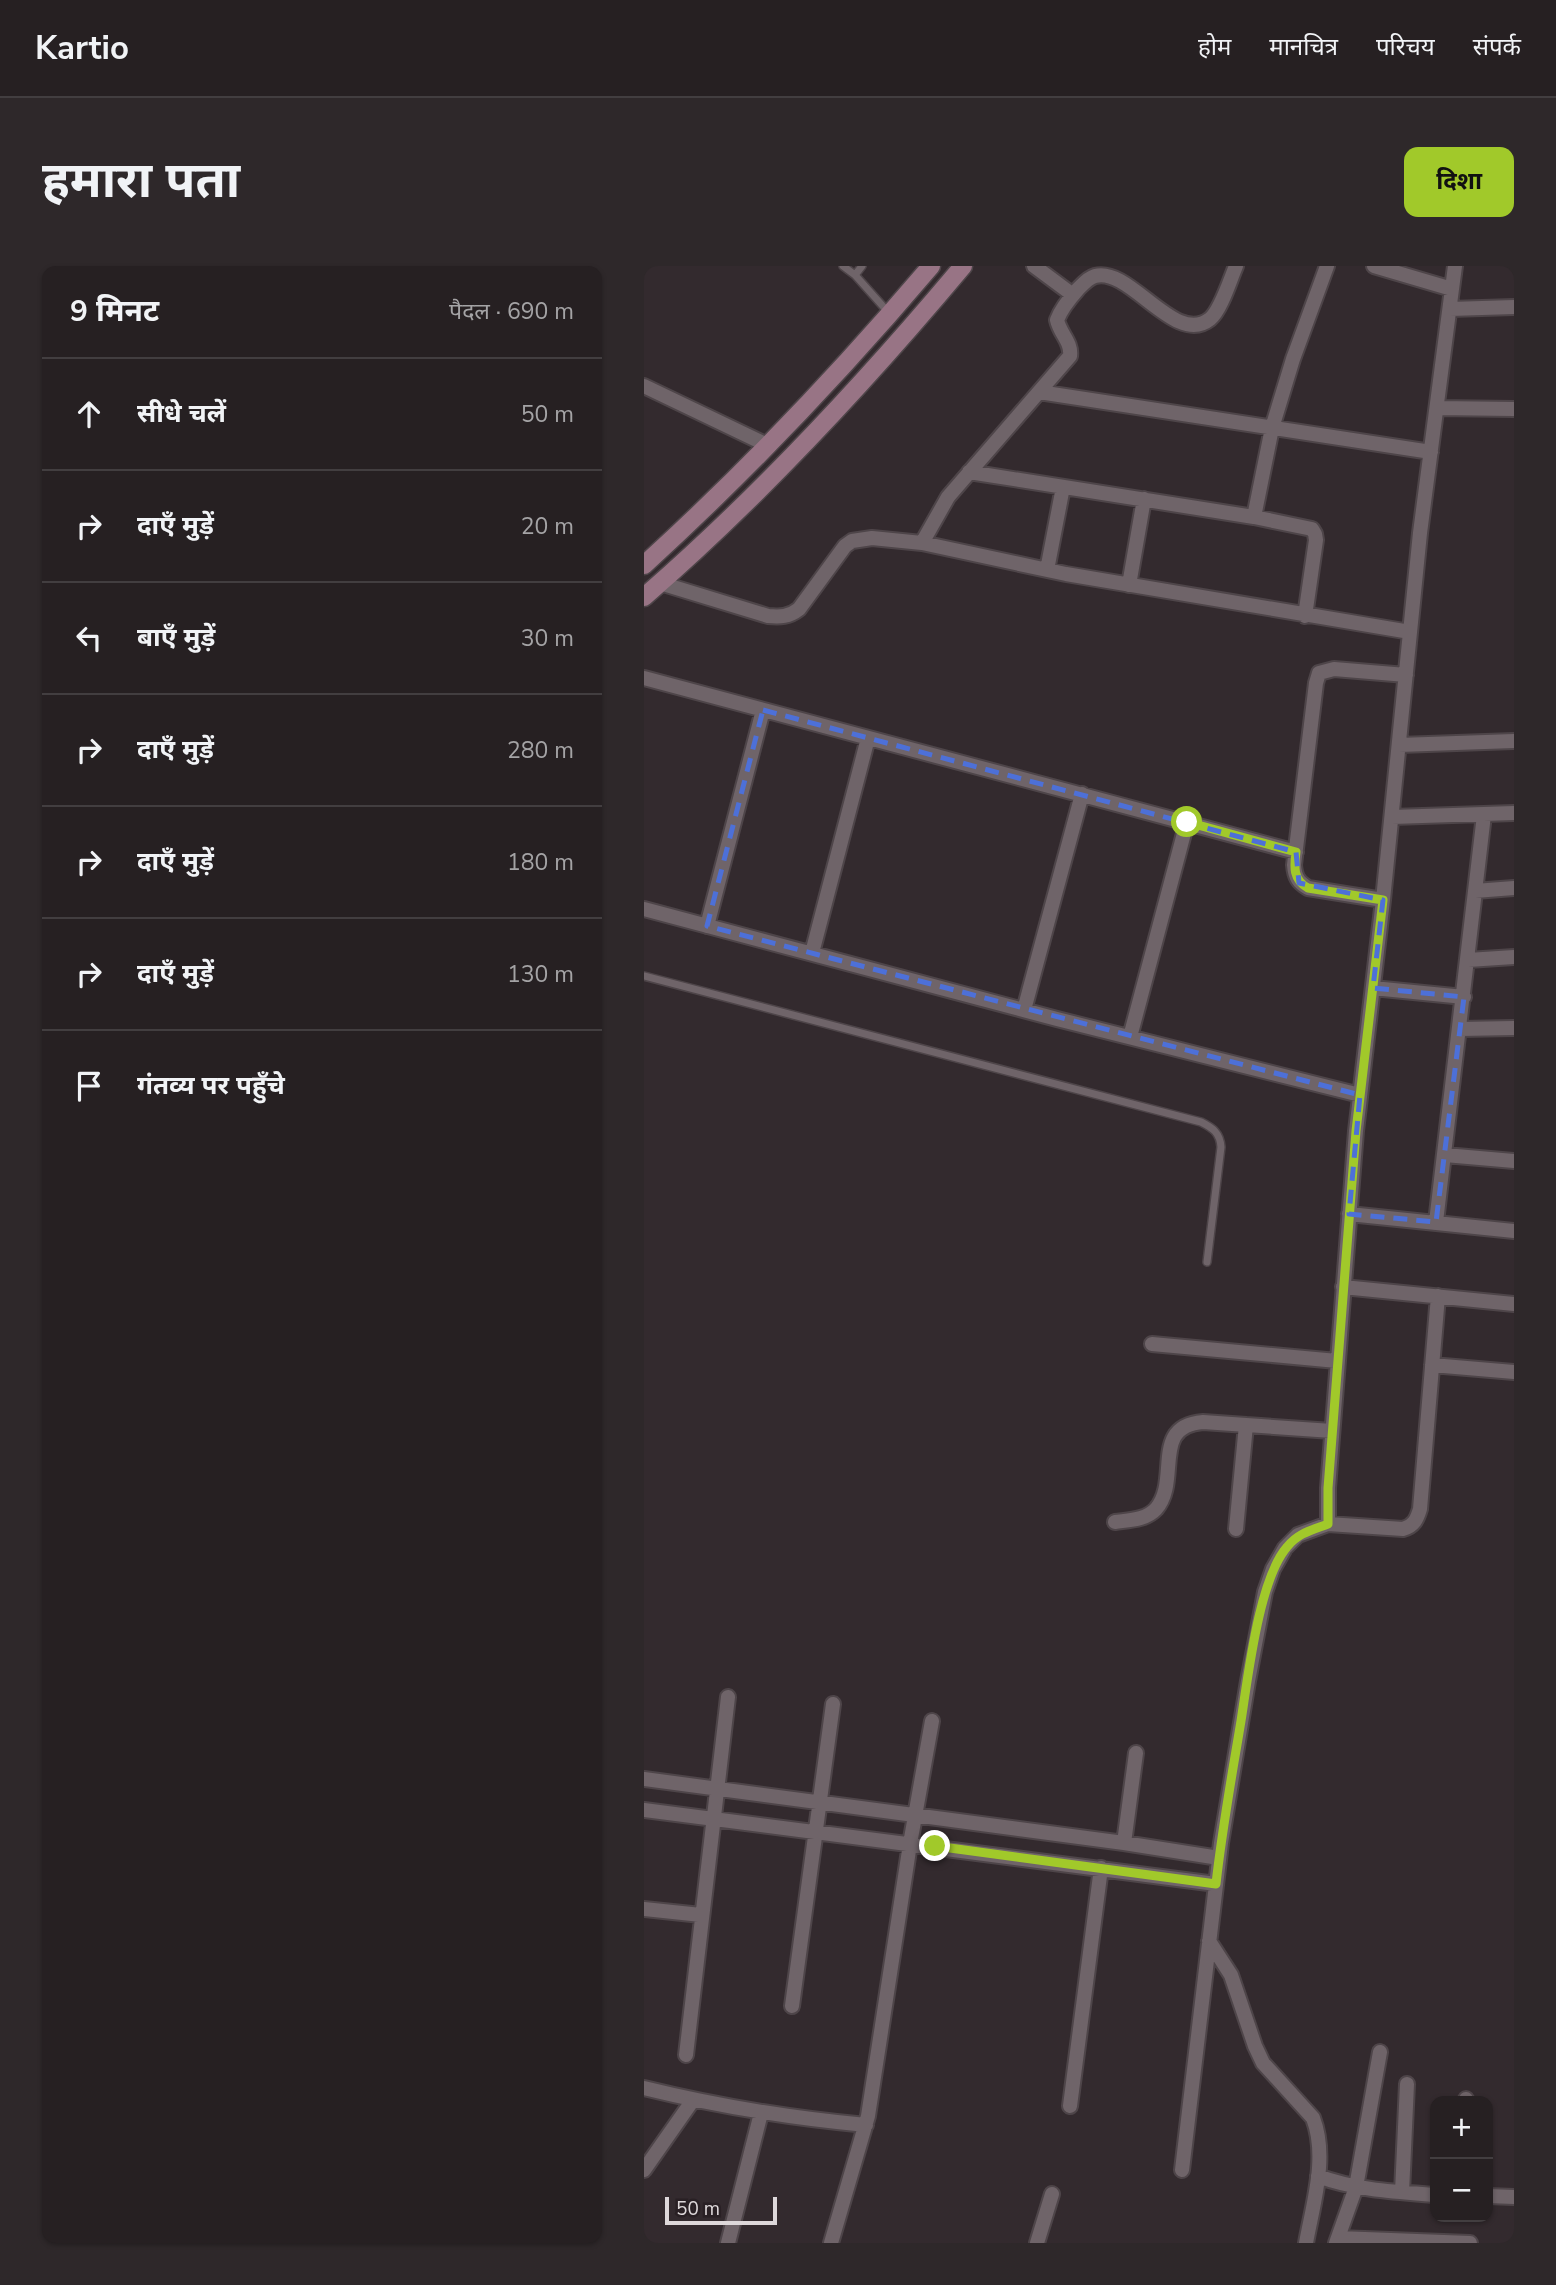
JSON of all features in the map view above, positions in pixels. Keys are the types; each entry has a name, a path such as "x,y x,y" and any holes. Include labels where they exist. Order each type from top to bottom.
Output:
{"main road":[{"path":"644,565 767,445 890,314 931,266"},
{"path":"644,597 740,508 852,393 964,266"}],"street":[{"path":"1034,266 1073,295"},
{"path":"922,543 948,497 1070,356 1069,344 1057,320 1073,295 1086,282 1094,276 1115,278 1175,319 1199,325 1209,320 1216,312 1236,266"},
{"path":"1254,517 1272,428 1293,359 1327,266"},
{"path":"1374,266 1452,289"},
{"path":"1328,1524 1337,1361 1360,1096 1410,632 1455,266"},
{"path":"1450,309 1514,307"},
{"path":"644,386 767,445"},
{"path":"1039,393 1431,452"},
{"path":"1437,408 1514,409"},
{"path":"969,472 1305,526 1315,534 1305,616"},
{"path":"1047,570 1063,487"},
{"path":"1129,585 1144,499"},
{"path":"660,583 768,616 780,617 799,609 845,546 852,541 872,538 922,543 1129,585 1410,632"},
{"path":"1383,900 1308,888 1300,883 1295,874 1296,852 1319,673 1334,669 1406,675"},
{"path":"644,678 1296,852"},
{"path":"707,926 763,710"},
{"path":"812,953 868,738"},
{"path":"1399,745 1514,740"},
{"path":"1024,1010 1082,794"},
{"path":"1392,817 1514,813"},
{"path":"1436,1222 1484,815"},
{"path":"1130,1037 1187,822"},
{"path":"1475,891 1514,888"},
{"path":"644,909 1360,1096"},
{"path":"1468,960 1514,957"},
{"path":"1373,988 1464,997"},
{"path":"1460,1029 1514,1028"},
{"path":"1445,1155 1514,1161"},
{"path":"1349,1214 1514,1231"},
{"path":"1343,1287 1514,1304"},
{"path":"1182,2170 1219,1858 1265,1592 1273,1569 1285,1548 1298,1535 1328,1524 1403,1529 1410,1527 1417,1520 1438,1296"},
{"path":"1153,1344 1337,1361"},
{"path":"1432,1365 1514,1372"},
{"path":"1115,1522 1141,1518 1155,1510 1164,1497 1174,1436 1182,1426 1203,1422 1332,1431"},
{"path":"1236,1529 1246,1425"},
{"path":"686,2055 728,1698"},
{"path":"792,2006 833,1704"},
{"path":"831,2243 867,2121 932,1721"},
{"path":"1124,1843 1136,1753"},
{"path":"644,1779 1219,1858"},
{"path":"644,1810 1216,1884"},
{"path":"1070,2106 1101,1868"},
{"path":"644,1909 701,1915"},
{"path":"1209,1941 1231,1975 1263,2063 1313,2118 1318,2140 1318,2176 1306,2243"},
{"path":"1381,2052 1356,2187 1337,2241 1470,2243"},
{"path":"1402,2192 1407,2084"},
{"path":"644,2088 761,2113 867,2121"},
{"path":"644,2170 693,2100"},
{"path":"728,2243 761,2113"},
{"path":"1318,2176 1356,2187 1430,2195"},
{"path":"1037,2243 1052,2194"},
{"path":"1493,2196 1514,2197"}],"lane":[{"path":"843,266 855,275 890,314"},
{"path":"855,275 862,266"},
{"path":"644,976 1201,1122 1214,1129 1221,1147 1207,1262"}],"highlighted area":[{"path":"763,710 1296,852 1299,883 1383,900 1373,988 1464,997 1436,1222 1349,1214 1360,1095 707,926"}],"route":[{"path":"935,1846 1216,1884 1265,1592 1273,1569 1285,1548 1298,1535 1328,1524 1328,1488 1346,1241 1383,900 1308,888 1300,883 1295,874 1296,852 1187,822"}]}
